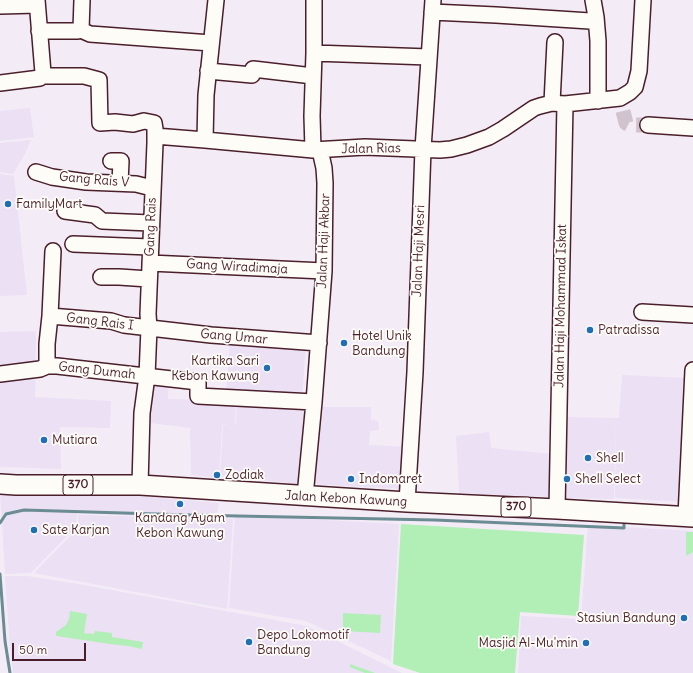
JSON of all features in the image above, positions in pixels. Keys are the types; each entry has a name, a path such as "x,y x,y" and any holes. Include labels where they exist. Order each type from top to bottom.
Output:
{"main road":[{"name":"Jalan Kebon Kawung","path":"5,486 140,485 407,502 690,516"}],"street":[{"path":"81,30 82,0"},
{"path":"205,140 206,96 216,0"},
{"name":"Jalan Haji Akbar","path":"305,496 324,271 326,183 324,168 316,150 312,116 314,0"},
{"path":"593,0 598,41 598,101"},
{"name":"Jalan Rias","path":"316,150 365,147 440,150 451,149 468,145 503,129 534,108 558,103 598,101 622,104 635,87 639,71 643,0"},
{"path":"0,6 37,3 43,74"},
{"path":"432,6 496,14 590,21"},
{"name":"Jalan Haji Mesri","path":"407,502 415,372 423,149 432,6"},
{"path":"39,31 81,30 90,34 211,42"},
{"name":"Jalan Haji Mohammad Iskat","path":"555,42 558,103 557,509"},
{"path":"314,54 429,57"},
{"path":"208,71 252,75 253,69 313,76"},
{"path":"0,83 40,78 43,74 84,76 99,80 100,123 115,122 133,124 144,121 154,123 155,136 316,150"},
{"path":"648,125 693,128"},
{"name":"Gang Rais","path":"140,485 142,413 147,376 150,247 155,136"},
{"path":"111,161 121,161 120,183"},
{"name":"Gang Rais V","path":"36,172 52,177 86,182 136,184 152,188"},
{"path":"65,211 95,215 102,221 151,223"},
{"path":"73,244 150,247"},
{"path":"47,366 53,251"},
{"name":"Gang Wiradimaja","path":"150,263 324,271"},
{"path":"102,277 149,279"},
{"path":"642,312 693,315"},
{"name":"Gang Rais I","path":"50,316 111,321 124,325 149,328"},
{"name":"Gang Umar","path":"149,328 211,336 319,343"},
{"name":"Gang Dumah","path":"0,374 40,369 47,366 198,382 198,396 314,402"},
{"path":"690,516 693,370"}],"shaded area":[{"path":"30,108 34,137 0,141 0,111"},
{"path":"31,140 25,154 13,174 0,172 0,143"},
{"path":"0,174 14,176 27,295 0,296"},
{"path":"36,331 35,397 111,401 110,428 60,427 61,469 0,467 0,332"},
{"path":"230,340 306,344 302,398 226,395"},
{"path":"622,375 687,378 683,502 615,498 616,418 619,418"},
{"path":"169,381 168,399 236,401 235,424 237,402 308,403 300,484 220,476 223,426 228,424 222,425 219,478 191,475 190,428 143,422 145,382"},
{"path":"317,407 371,407 371,420 378,421 379,430 370,431 369,445 407,447 405,489 309,484"},
{"name":"Shell","path":"563,417 616,418 614,499 561,498"},
{"path":"489,432 491,448 552,454 550,497 459,493 456,436"},
{"path":"0,492 126,495 219,503 216,518 233,519 227,609 34,573 78,528 78,515 172,517 77,513 76,527 31,573 5,574"},
{"path":"235,515 399,524 391,661 306,621 229,608"},
{"path":"588,525 693,531 693,673 518,673 521,616 581,619"},
{"path":"5,576 27,576 79,584 307,626 402,673 13,673"}],"green space":[{"path":"401,524 584,535 578,616 520,612 515,673 420,673 393,664"},
{"path":"686,532 693,532 693,552 686,556"},
{"path":"70,611 87,614 84,633 94,634 95,631 112,633 112,637 143,642 142,649 56,636 56,632 66,625 69,619"},
{"path":"343,613 381,615 380,633 343,631"},
{"path":"350,664 375,673 365,673 350,667"}],"waterway":[{"path":"0,523 6,514 24,510 435,520 624,528 624,520"},
{"path":"0,574 5,641 10,673"}],"tunnel":[{"path":"623,111 626,123 630,125 648,125"}],"place":[{"name":"FamilyMart","path":"8,204"},
{"name":"Patradissa","path":"590,330"},
{"name":"Hotel Unik Bandung","path":"344,343"},
{"name":"Kartika Sari Kebon Kawung","path":"267,368"},
{"name":"Mutiara","path":"44,440"},
{"name":"Shell","path":"588,458"},
{"name":"Zodiak","path":"217,475"},
{"name":"Indomaret","path":"351,479"},
{"name":"Shell Select","path":"567,479"},
{"name":"Kandang Ayam Kebon Kawung","path":"180,504"},
{"name":"Sate Karjan","path":"34,530"},
{"name":"Stasiun Bandung","path":"684,618"},
{"name":"Depo Lokomotif Bandung","path":"249,642"},
{"name":"Masjid Al-Mu'min","path":"586,643"}]}
